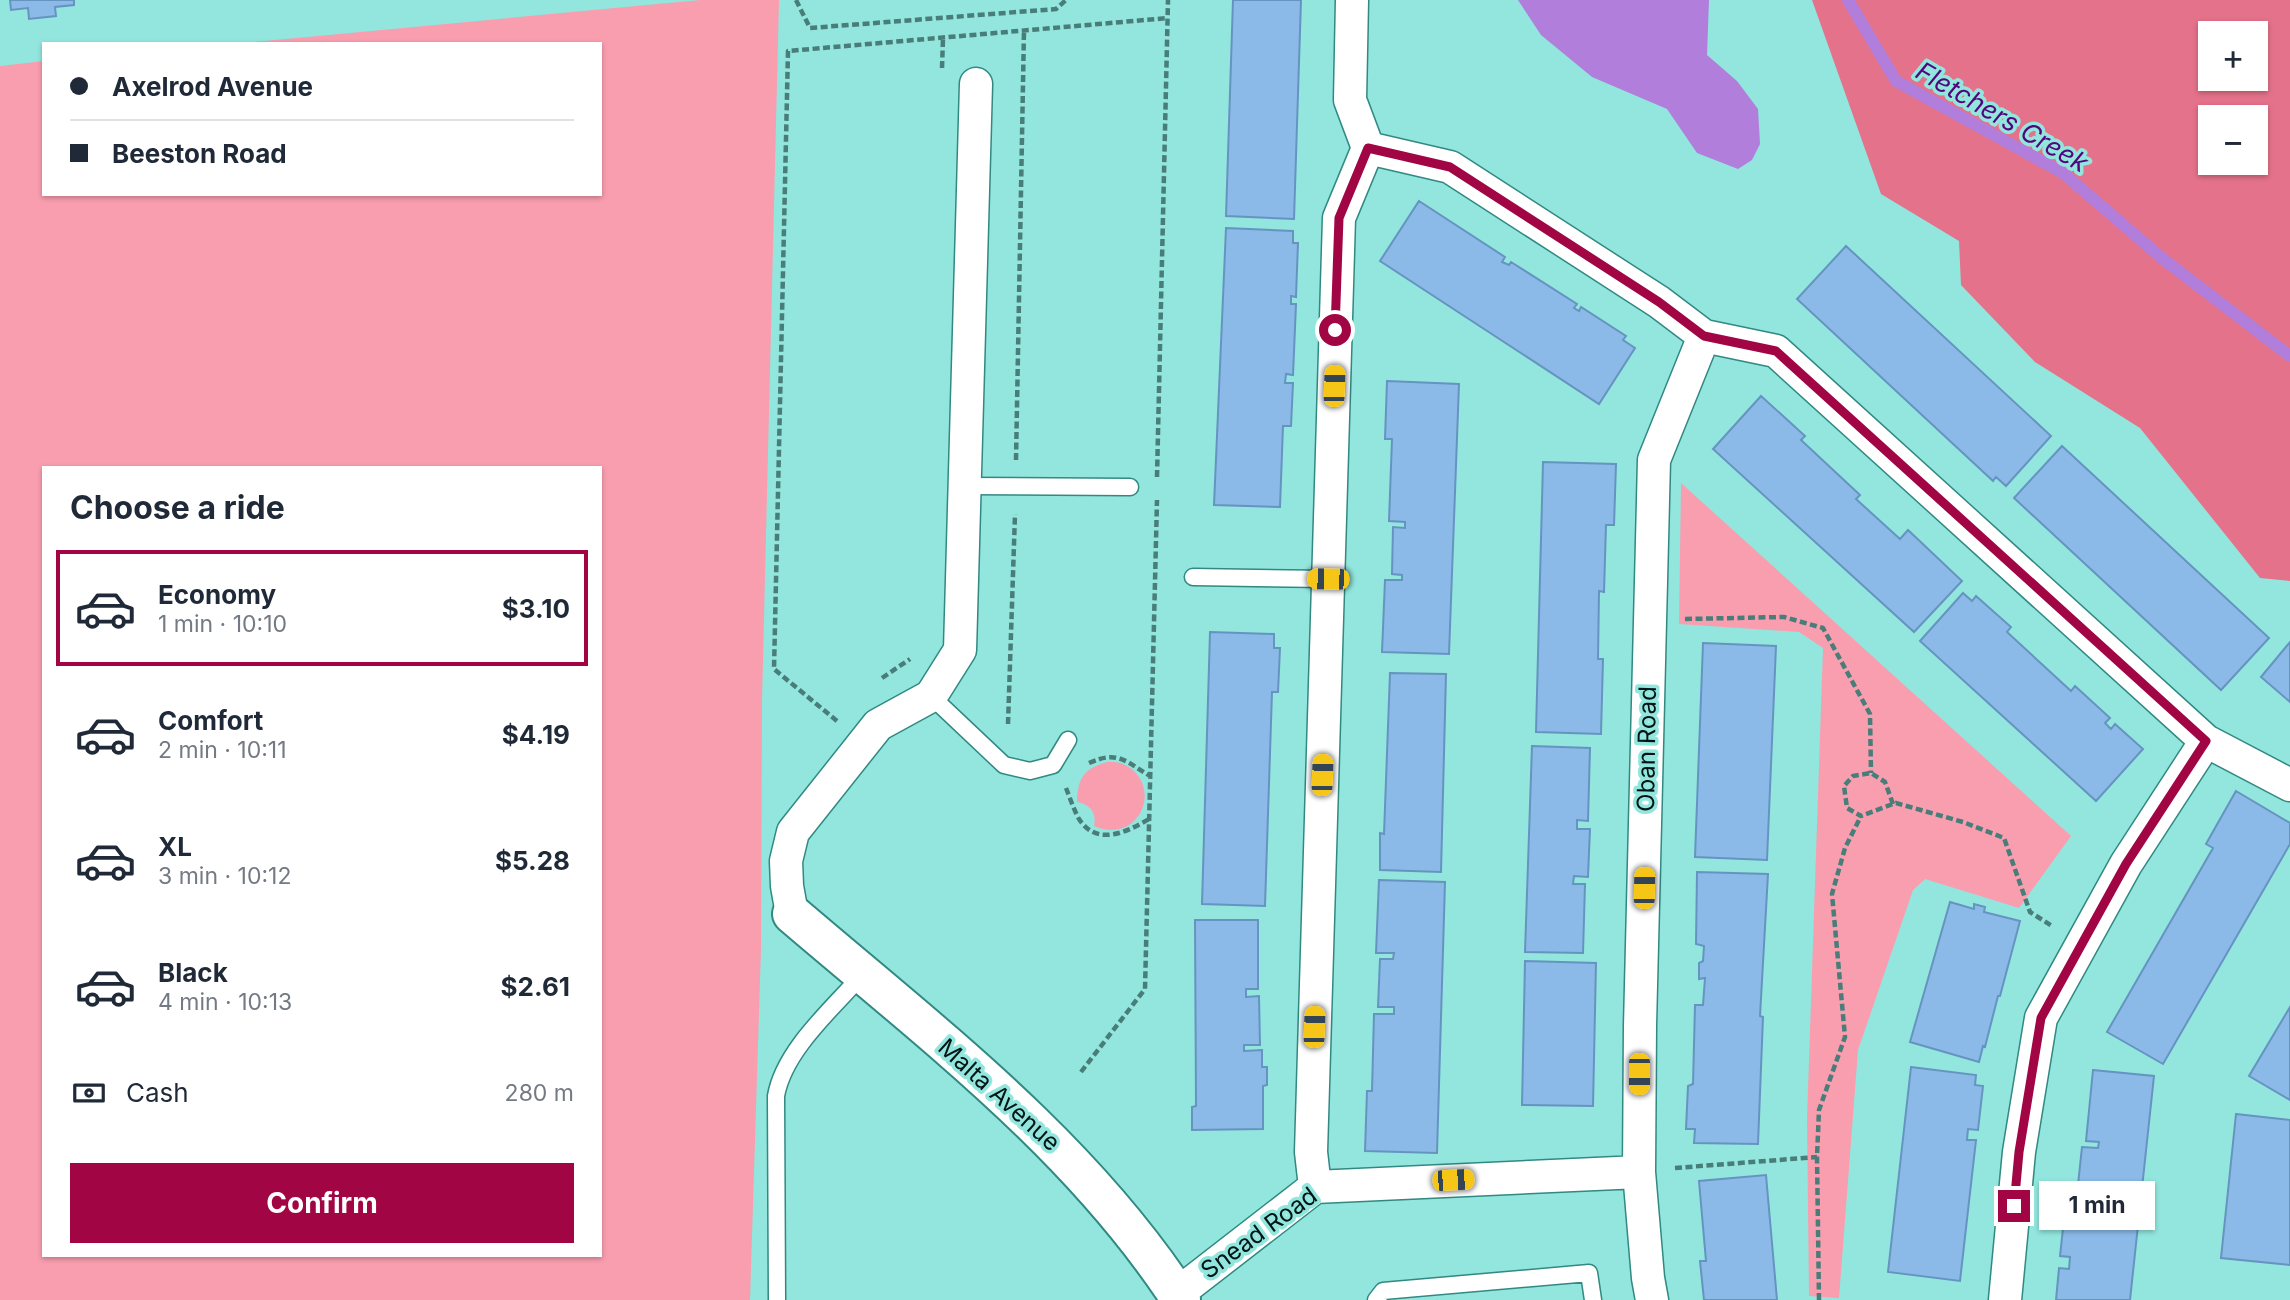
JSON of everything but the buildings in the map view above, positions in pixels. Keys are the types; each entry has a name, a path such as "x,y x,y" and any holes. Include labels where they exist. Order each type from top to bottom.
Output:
{"street":[{"path":"1315,1187 1311,1152 1339,218 1368,148 1350,100 1352,0"},
{"path":"792,914 786,861 793,832 878,725 931,696 960,650 976,84"},
{"path":"1368,148 1450,167 1659,302 1704,336 1776,351 2206,741 2290,785"},
{"name":"Oban Road","path":"1653,1300 1648,1278 1654,1170 1640,1026 1654,460 1704,336"},
{"path":"2005,1300 2019,1152 2041,1018 2126,864 2206,741"},
{"name":"Malta Avenue","path":"792,914 1035,1124 1102,1195 1179,1297"},
{"name":"Snead Road","path":"1179,1297 1315,1187 1654,1170"}],"lane":[{"path":"964,486 1130,486"},
{"path":"1193,576 1328,579"},
{"path":"931,696 1004,765 1030,771 1053,765 1068,740"},
{"path":"778,1300 778,1086 796,1051 863,974"},
{"path":"1376,1300 1383,1291 1589,1273 1593,1300"}],"path":[{"path":"796,0 810,28 1056,9 1066,0"},
{"path":"1082,1072 1145,989 1168,0"},
{"path":"863,743 774,669 788,51 1168,18"},
{"path":"1007,724 1015,486 1024,30"},
{"path":"942,79 943,38"},
{"path":"1683,619 1784,617 1823,628 1870,714 1871,773"},
{"path":"879,680 919,652"},
{"path":"833,718 842,710"},
{"path":"1861,816 1847,808 1843,786 1853,776 1871,773 1885,782 1893,804"},
{"path":"1065,787 1080,821 1095,834 1114,836 1131,830 1149,818"},
{"path":"1819,1300 1819,1110 1845,1037 1832,894 1845,848 1861,816 1896,803 1963,822 2004,838 2030,912 2081,946"},
{"path":"1654,1170 1817,1157"}],"shaded area":[{"path":"700,0 779,0 762,700 761,949 750,1300 0,1300 0,66 42,61 42,196 602,196 602,42 254,42"},
{"path":"1518,0 1709,0 1707,55 1737,81 1758,109 1760,144 1752,160 1738,169 1697,153 1667,109 1592,77 1541,35"},
{"path":"1812,0 2290,0 2290,581 2260,578 2140,428 2035,362 1961,285 1959,241 1881,194"},
{"path":"1681,483 2071,836 2019,908 1925,879 1913,890 1858,1050 1839,1298 1809,1296 1807,1119 1823,648 1799,632 1679,624"},
{"path":"1107,762 1121,763 1136,773 1143,785 1145,797 1142,810 1135,820 1124,827 1110,830 1094,826 1092,810 1077,802 1083,776 1092,768"}],"waterway":[{"name":"Fletchers Creek","path":"1848,0 1896,81 2063,173 2163,259 2290,356"}],"route":[{"path":"1335,330 1339,218 1368,148 1450,167 1659,302 1704,336 1776,351 2206,741 2126,864 2041,1018 2019,1152 2014,1206"}]}
